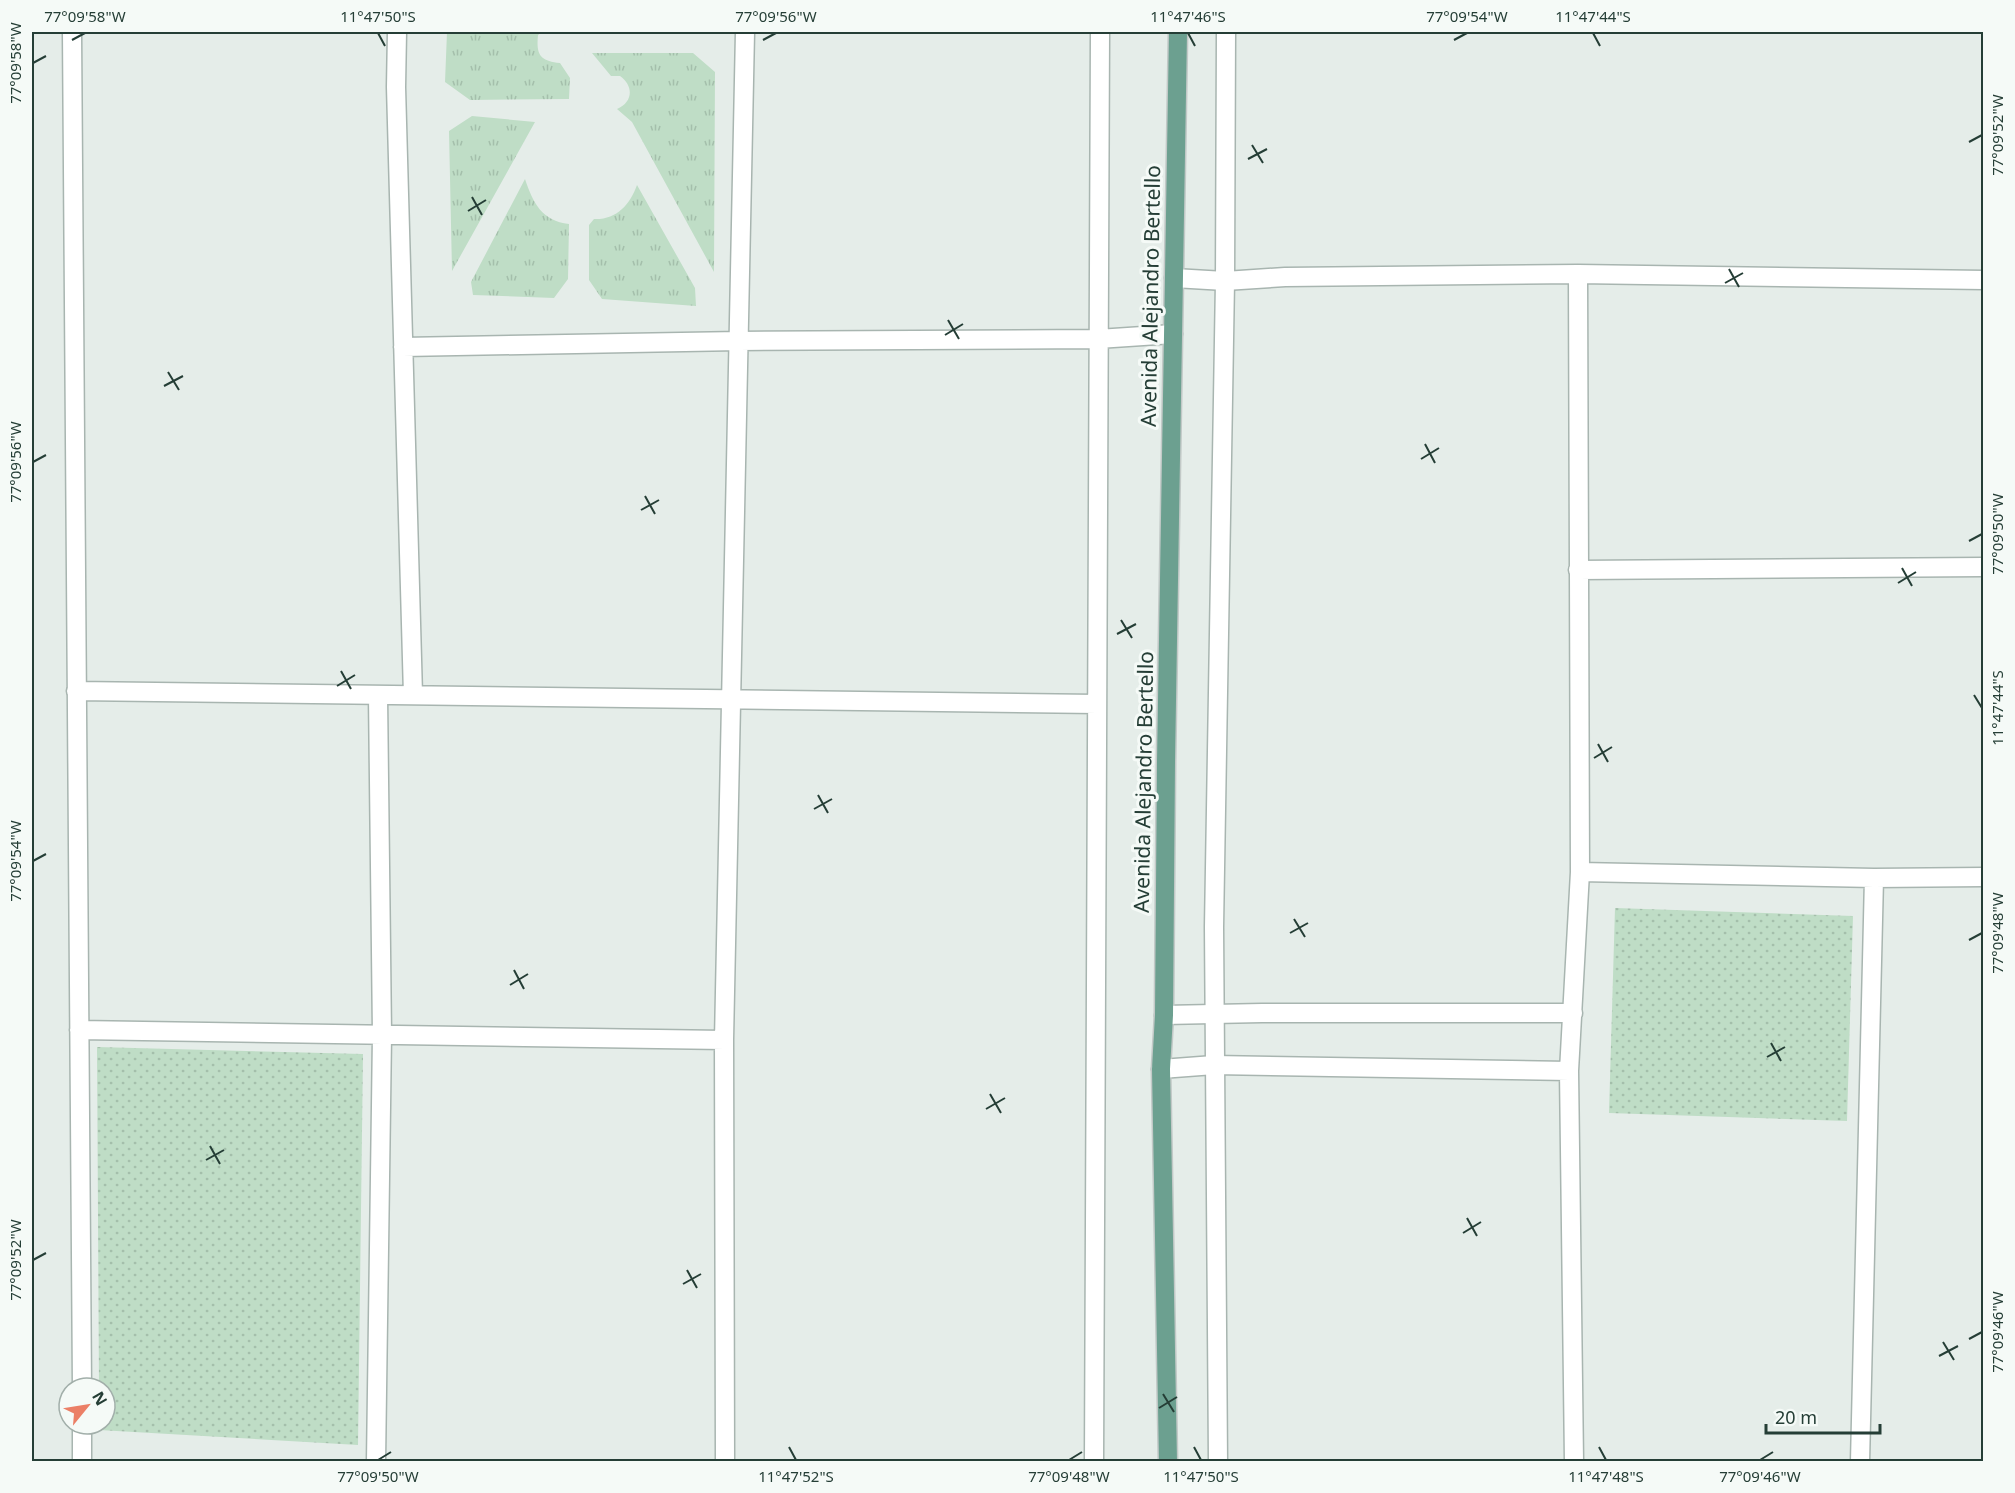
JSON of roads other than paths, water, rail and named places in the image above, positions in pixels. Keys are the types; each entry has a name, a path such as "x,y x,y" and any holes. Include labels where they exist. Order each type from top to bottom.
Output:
{"main road":[{"name":"Avenida Alejandro Bertello","path":"1168,1461 1161,1069 1164,1015 1166,738 1178,32"}],"street":[{"path":"72,32 75,692 82,1376"},
{"path":"397,32 396,87 413,696"},
{"path":"725,1461 724,1040 745,32"},
{"path":"1094,1461 1100,32"},
{"path":"1218,1461 1214,1065 1225,281 1226,32"},
{"path":"1174,278 1225,281 1285,277 1578,274 1983,280"},
{"path":"1574,1461 1569,1071 1580,872 1578,274"},
{"path":"403,347 738,341 1098,339 1173,334"},
{"path":"1578,570 1983,567"},
{"path":"75,692 1097,704"},
{"path":"376,1461 382,1035 378,695"},
{"path":"1580,872 1983,878"},
{"path":"1860,1461 1874,878"},
{"path":"1164,1015 1573,1013"},
{"path":"79,1030 724,1040"},
{"path":"1161,1069 1214,1065 1569,1071"},
{"path":"82,1436 82,1461"}]}
